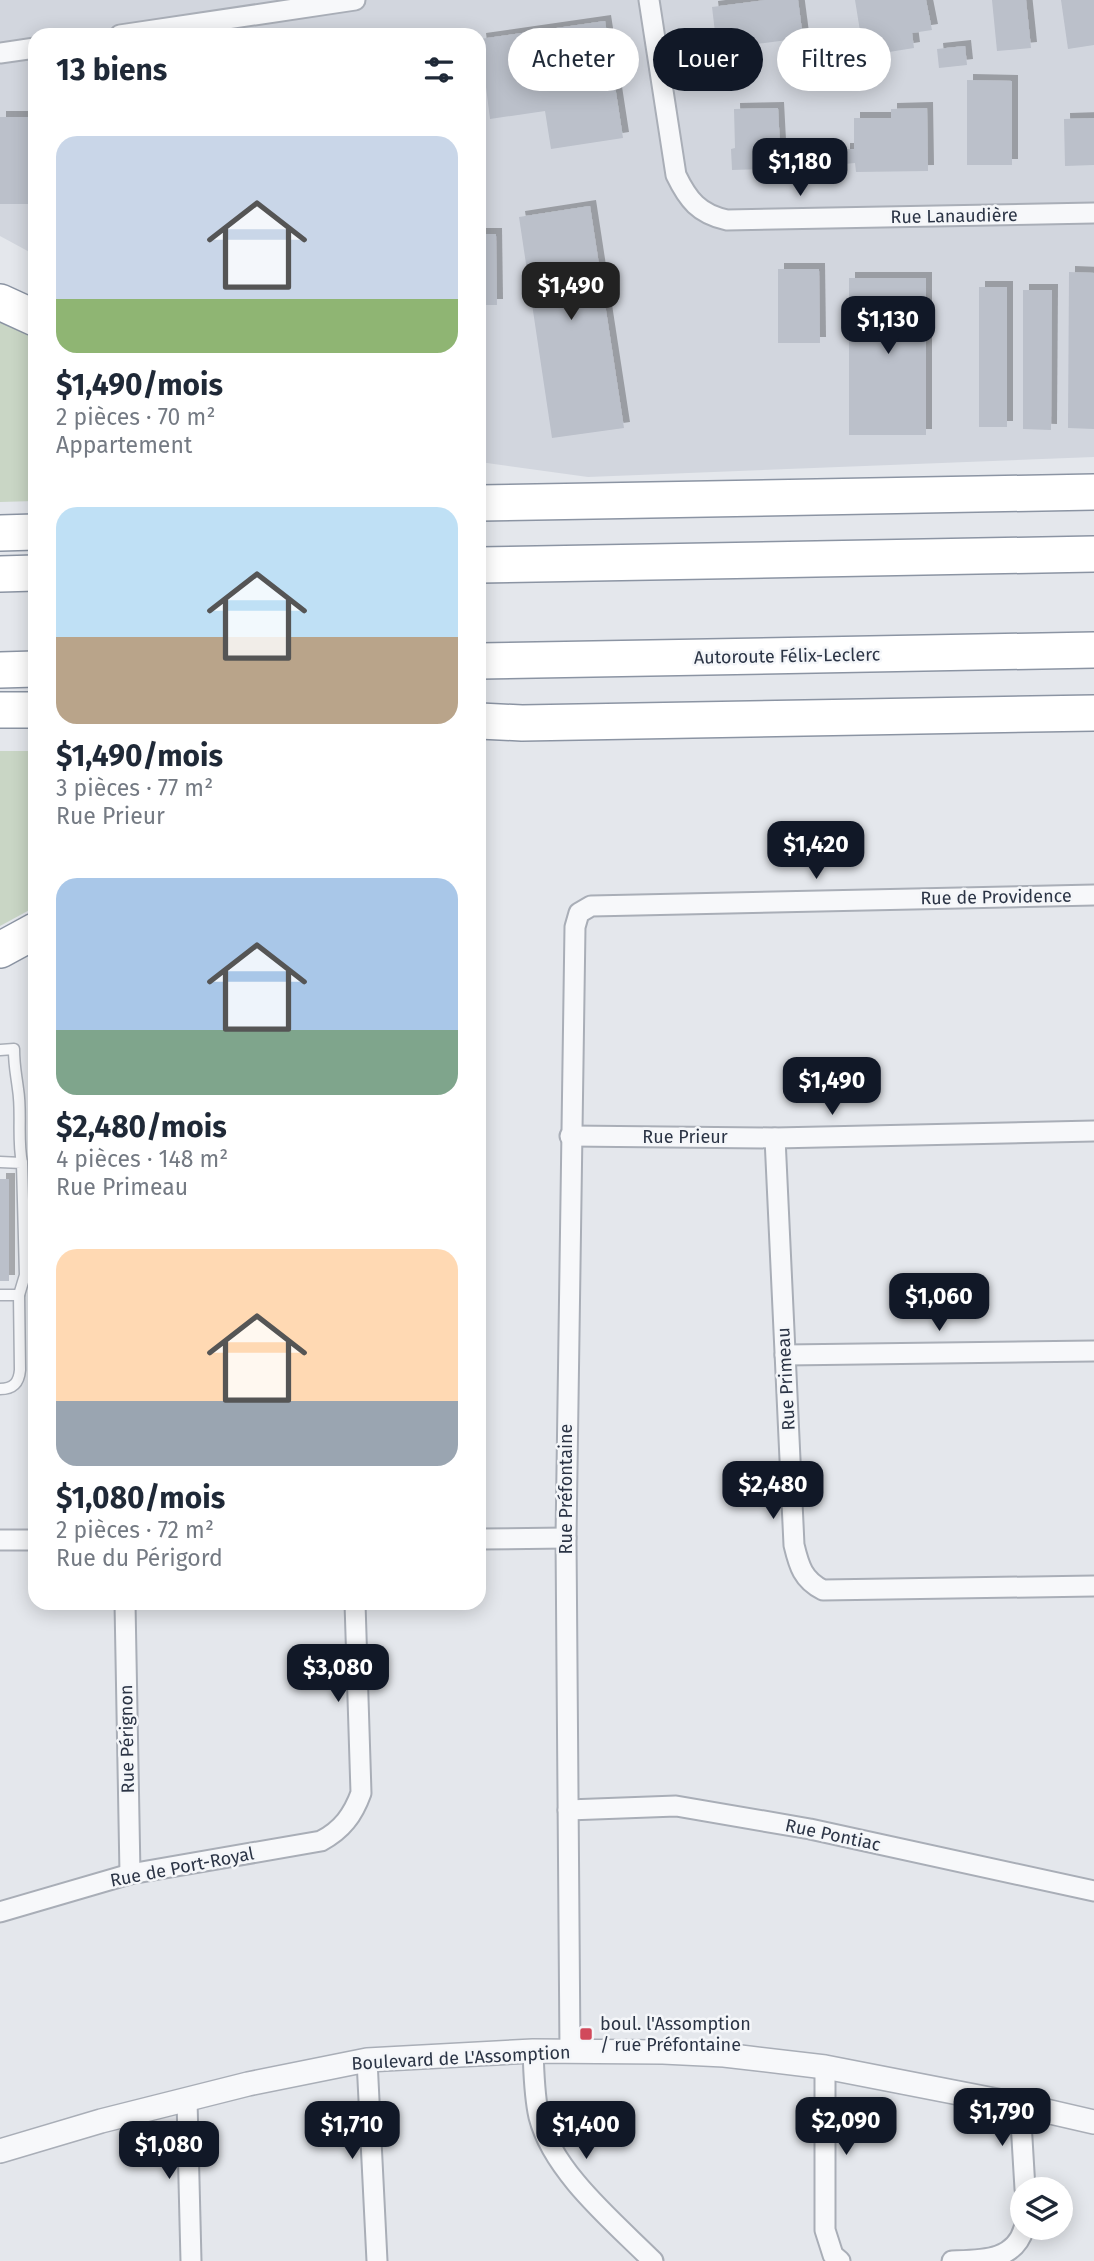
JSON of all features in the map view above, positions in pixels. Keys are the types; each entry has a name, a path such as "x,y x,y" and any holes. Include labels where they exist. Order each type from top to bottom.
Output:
{"highway":[{"path":"0,302 28,315"},
{"path":"486,503 1094,492"},
{"path":"0,533 28,531"},
{"path":"486,565 1094,554"},
{"path":"0,574 28,573"},
{"name":"Autoroute Félix-Leclerc","path":"486,661 1094,650"},
{"path":"0,670 28,670"},
{"path":"0,710 28,710"},
{"path":"486,721 522,723 1094,713"},
{"path":"486,731 522,723"},
{"path":"0,950 28,935"}],"street":[{"path":"149,28 227,9 355,0"},
{"name":"Rue Lanaudière","path":"649,0 676,175 696,208 712,216 727,220 1094,213"},
{"path":"0,53 28,49"},
{"name":"Rue de Providence","path":"575,927 579,914 591,905 1094,895"},
{"name":"Rue Préfontaine","path":"570,2051 566,1538 575,927"},
{"name":"Rue Prieur","path":"570,1136 775,1138 1094,1131"},
{"name":"Rue Primeau","path":"775,1138 794,1545 799,1567 810,1583 823,1590 1094,1586"},
{"path":"785,1355 1094,1351"},
{"path":"486,1539 566,1538"},
{"path":"0,1539 28,1540"},
{"name":"Rue Pérignon","path":"125,1610 130,1874"},
{"name":"Rue de Port-Royal","path":"0,1912 130,1874 321,1841 338,1832 355,1810 361,1793 355,1610"},
{"name":"Rue Pontiac","path":"568,1810 676,1807 810,1829 1094,1891"},
{"path":"533,2051 540,2119 550,2143 565,2167 596,2204 653,2261"},
{"name":"Boulevard de L'Assomption","path":"0,2151 101,2121 248,2084 367,2060 533,2051 724,2056 825,2067 1020,2105 1094,2123"},
{"path":"367,2060 377,2261"},
{"path":"825,2067 825,2230 833,2255 840,2261"},
{"path":"187,2100 191,2261"},
{"path":"1020,2105 1024,2177"},
{"path":"952,2261 984,2260 1011,2251 1021,2240"}],"lane":[{"path":"0,1050 14,1049 22,1163 25,1275 19,1295 19,1380 14,1386 0,1389"},
{"path":"0,1162 22,1163"},
{"path":"0,1295 19,1295"}],"shaded area":[{"path":"0,0 1094,0 1094,457 588,477 486,463 486,28 28,28 28,251 0,236"}],"green space":[{"path":"0,314 28,328 28,501 0,502"},
{"path":"0,751 28,751 28,911 0,926"}],"building":[{"path":"765,0 798,0 802,28 777,28 777,41 763,43 763,28 714,28 712,7"},
{"path":"855,0 926,0 932,30 912,33 914,48 891,52 891,28 860,28"},
{"path":"992,0 1026,0 1031,48 997,51"},
{"path":"1061,0 1094,0 1094,45 1068,49"},
{"path":"605,21 606,28 556,28"},
{"path":"508,35 508,91 616,91 623,138 551,149 545,111 490,119 486,87 486,38"},
{"path":"965,46 967,65 939,68 937,49"},
{"path":"967,80 1012,81 1012,165 967,165"},
{"path":"778,108 780,146 763,146 764,169 732,170 731,149 735,148 734,109"},
{"path":"927,108 928,171 856,172 855,163 844,164 844,149 854,149 854,118 891,118 891,109"},
{"path":"0,117 28,117 28,204 0,204"},
{"path":"1094,118 1094,165 1065,166 1064,119"},
{"path":"590,206 624,428 552,438 519,217"},
{"path":"486,234 496,234 497,305 486,305"},
{"path":"778,269 819,269 820,343 778,343"},
{"path":"1069,272 1094,273 1094,429 1068,428"},
{"path":"849,278 926,278 926,435 849,435"},
{"path":"979,287 1007,287 1007,427 979,427"},
{"path":"1023,290 1052,290 1051,430 1023,429"},
{"path":"0,1179 9,1179 9,1281 0,1281"}],"place":[{"name":"boul. l'Assomption / rue Préfontaine","path":"586,2034"}]}
